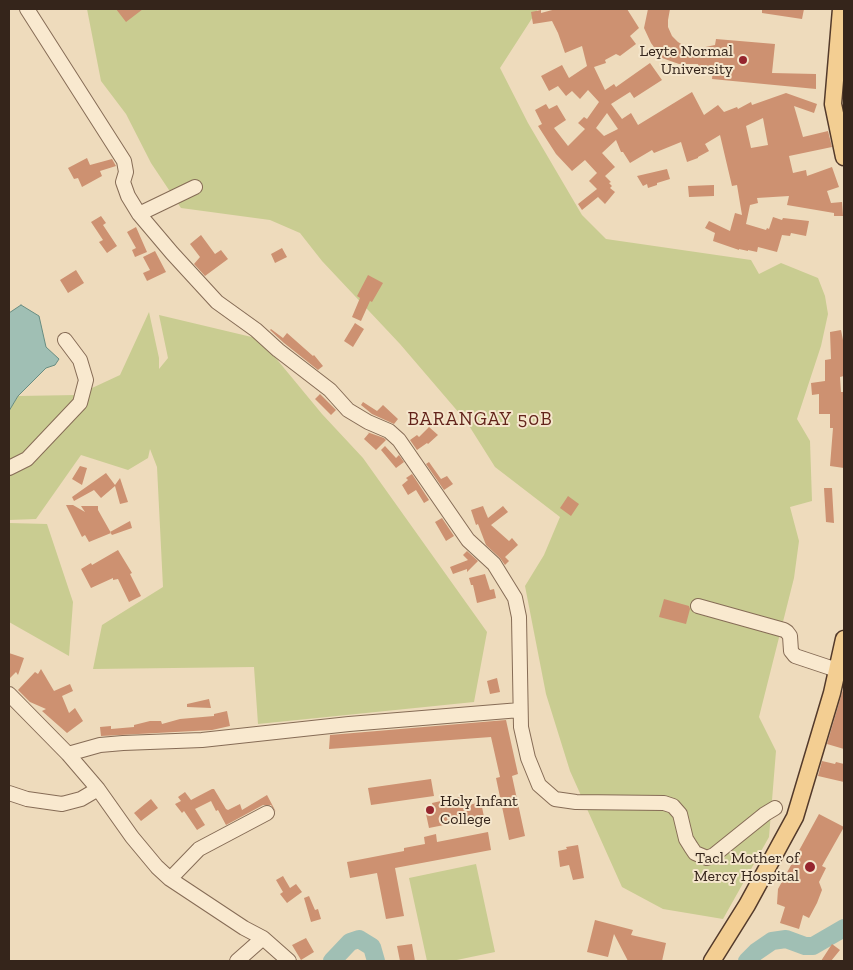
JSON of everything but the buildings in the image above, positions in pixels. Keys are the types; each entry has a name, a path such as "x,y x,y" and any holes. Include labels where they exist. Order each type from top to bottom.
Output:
{"main road":[{"path":"841,9 833,104 844,157"},
{"path":"712,961 747,905 795,817 844,639"}],"street":[{"path":"27,9 124,161 126,172 123,182 128,196 139,214 217,302 256,330 278,350 330,390 348,410 368,422 389,431 399,440 448,514 468,540 494,564 515,598 519,618 521,727 528,758 539,785 555,799 576,802 664,803 673,806 680,814 686,839 696,853 707,858 714,855 775,808"},
{"path":"139,214 194,187"},
{"path":"9,468 26,459 80,403 86,380 80,360 65,340"},
{"path":"698,606 784,630 790,636 791,651 795,656 837,670"},
{"path":"9,694 68,754 98,789 132,837 157,867 170,879 244,928 263,938 289,961"},
{"path":"68,754 100,746 123,743 202,740 349,724 520,710"},
{"path":"9,793 27,799 62,804 80,799 98,789"},
{"path":"170,879 199,850 267,813"},
{"path":"237,961 263,938"}],"green space":[{"path":"87,9 538,9 500,68 528,123 582,215 606,239 751,260 759,274 781,263 818,278 825,296 828,314 821,346 797,419 810,441 812,501 790,507 799,541 794,578 759,717 776,751 769,837 723,919 663,909 622,887 570,771 546,694 525,586 544,555 560,517 495,467 466,421 400,344 322,261 300,233 270,220 181,208 151,163 126,114 101,81"},
{"path":"149,312 159,358 159,369 168,358 159,315 260,339 322,414 363,458 487,632 474,702 258,724 254,667 93,669 102,625 163,587 157,467 150,449 148,458 128,470 81,455 36,519 9,520 9,411 18,396 77,395 120,375"},
{"path":"9,523 47,524 73,602 69,656 9,622"},
{"path":"476,864 495,952 452,961 427,961 409,878"}],"water":[{"path":"21,305 39,316 46,347 59,359 55,365 46,368 18,396 9,411 9,313"}],"waterway":[{"path":"747,961 772,941 786,939 805,946 813,946 844,928"},
{"path":"332,961 350,942 359,939 372,947 376,961"}],"place":[{"name":"Leyte Normal University","path":"743,60"},
{"name":"Holy Infant College","path":"430,810"},
{"name":"Tacl. Mother of Mercy Hospital","path":"810,867"}],"district":[{"name":"BARANGAY 50B","path":"480,420"}]}
